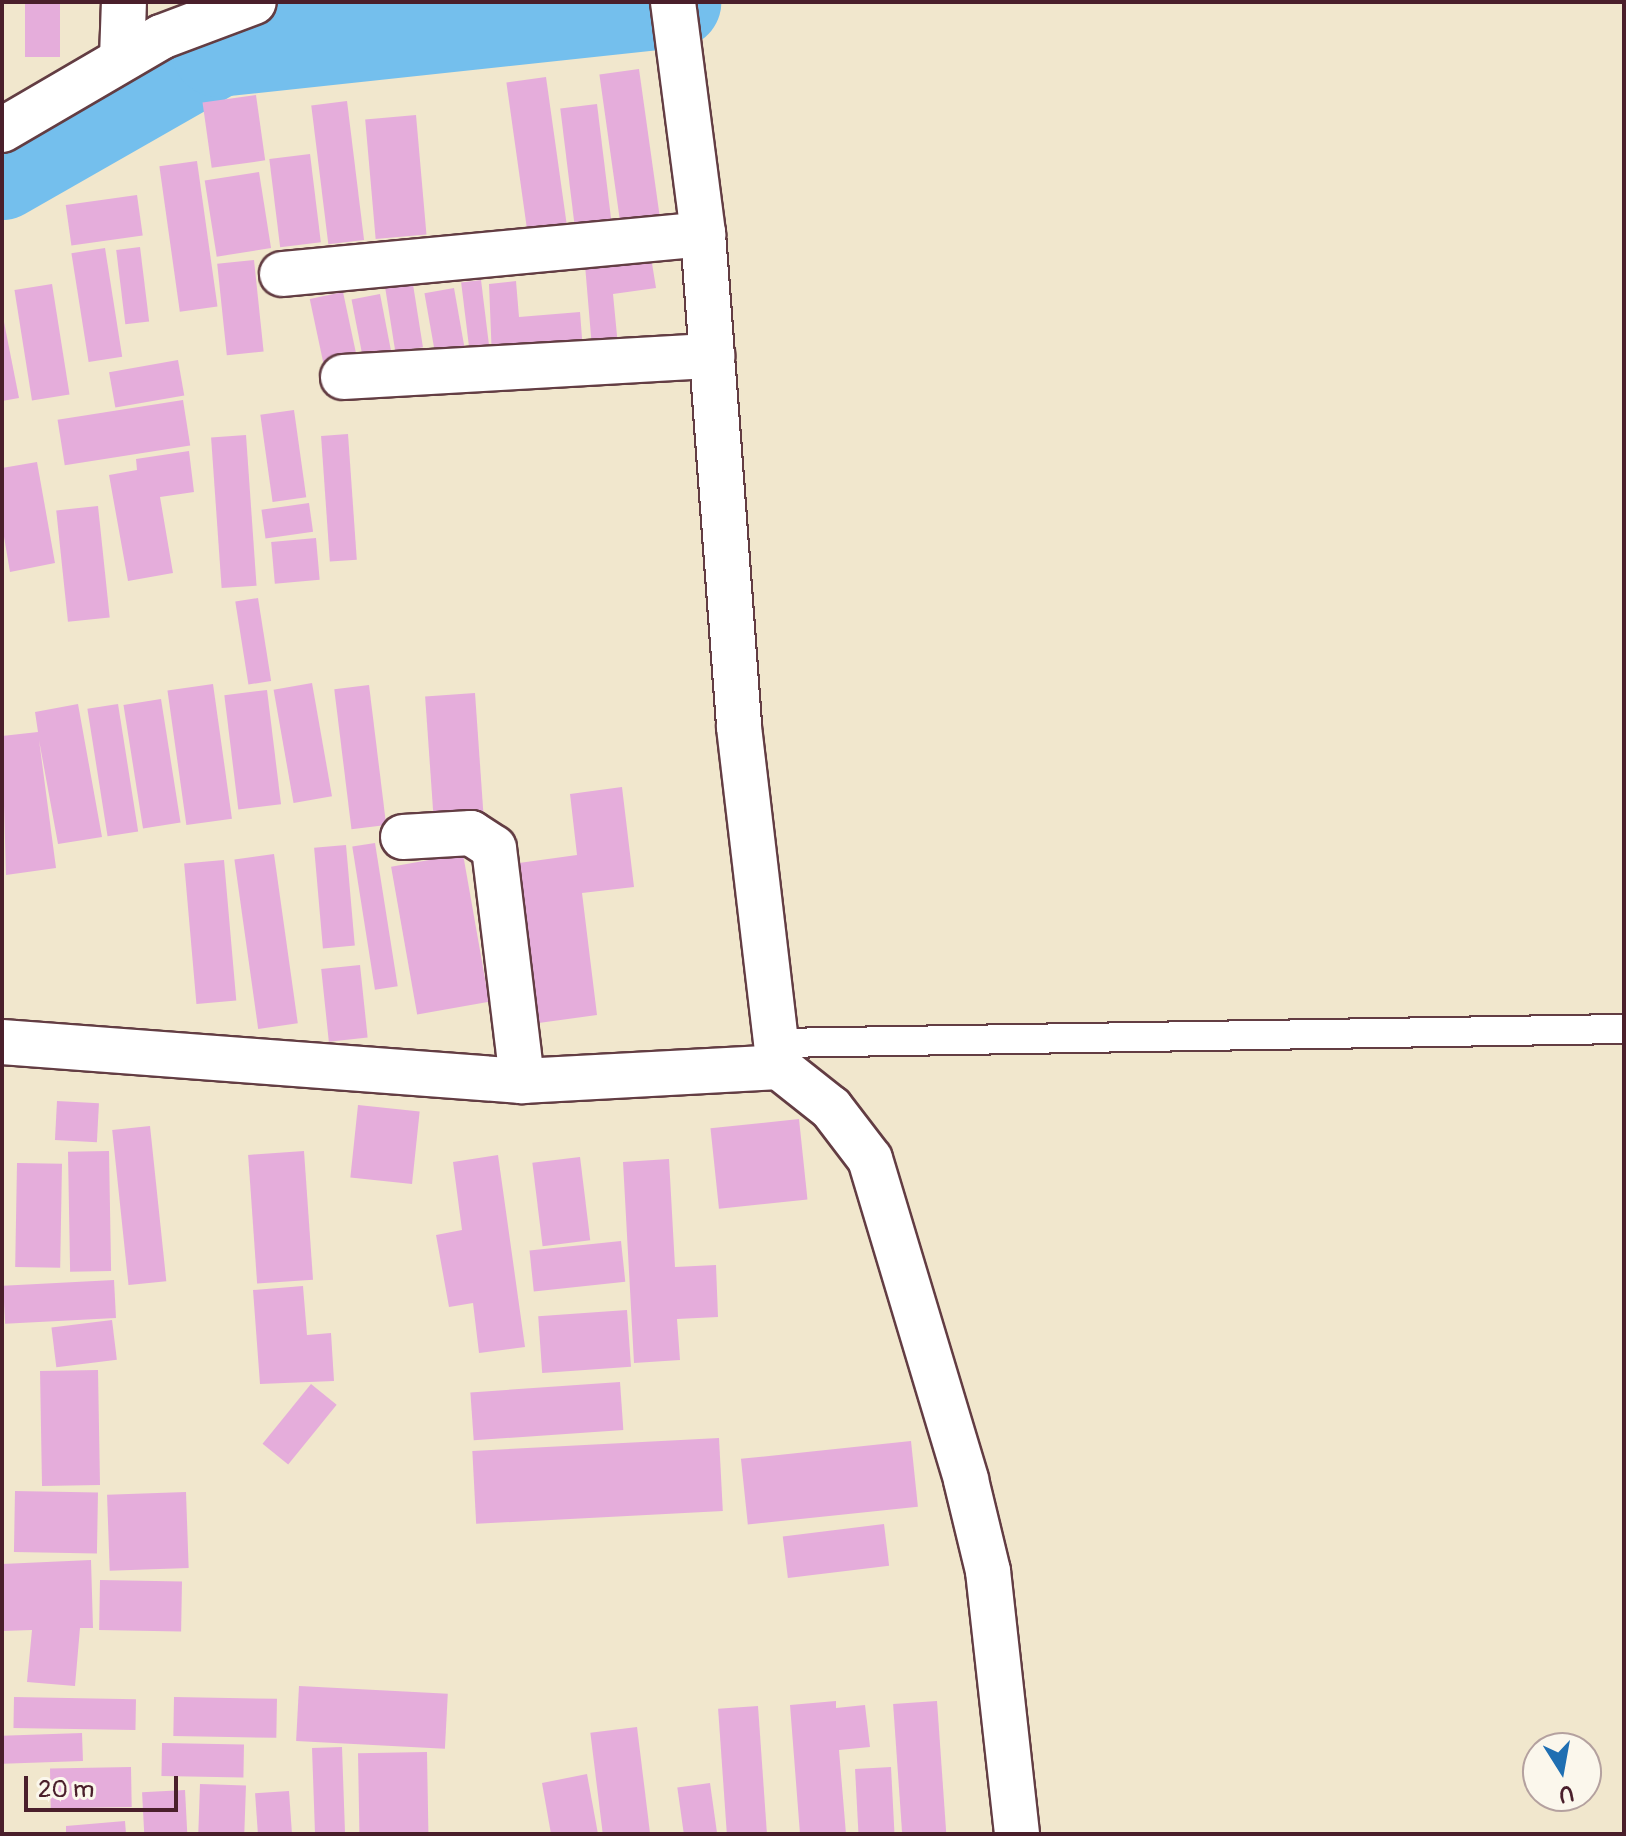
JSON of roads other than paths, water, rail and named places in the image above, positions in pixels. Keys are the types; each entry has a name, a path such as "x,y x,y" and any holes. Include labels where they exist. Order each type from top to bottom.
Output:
{"street":[{"path":"122,58 124,2"},
{"path":"2,130 122,58 207,17 254,2"},
{"path":"673,2 703,234 739,727 778,1055 831,1108 870,1159 966,1480 988,1571 1017,1834"},
{"path":"282,274 703,234"},
{"path":"343,377 712,356"},
{"path":"403,837 471,833 494,848 522,1081"},
{"path":"2,1042 522,1081 778,1055"}],"lane":[{"path":"778,1055 1624,1029"}],"waterway":[{"path":"2,174 218,51 675,2"}]}
